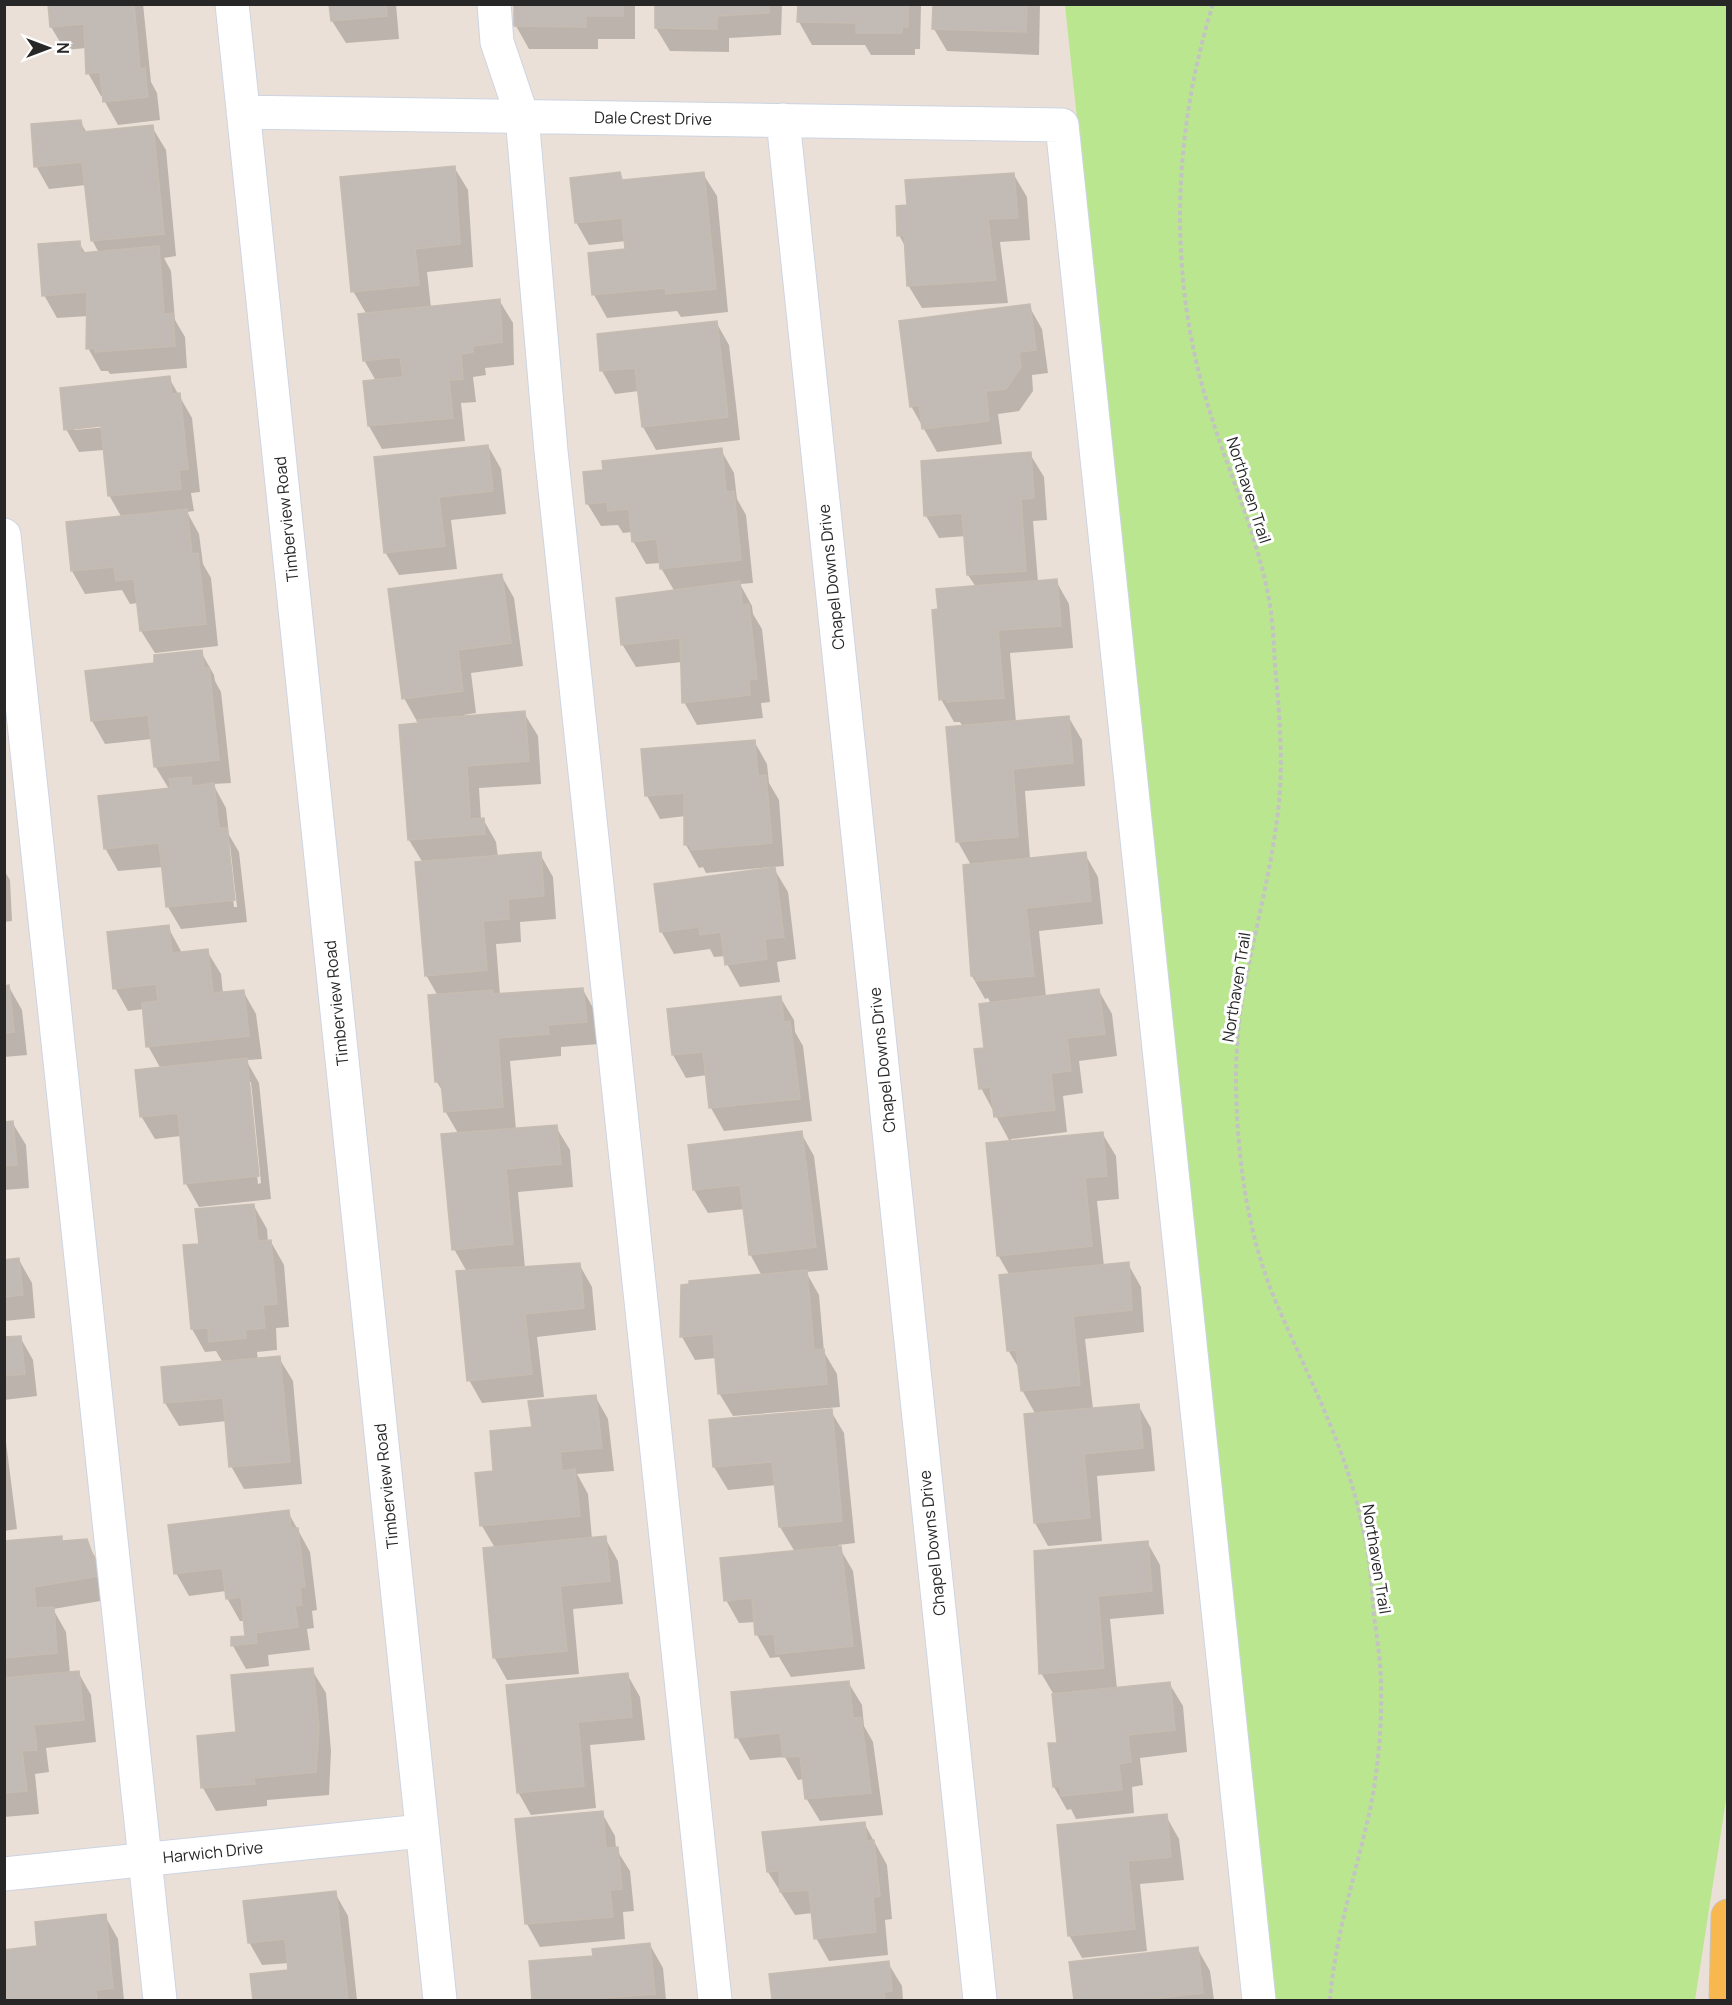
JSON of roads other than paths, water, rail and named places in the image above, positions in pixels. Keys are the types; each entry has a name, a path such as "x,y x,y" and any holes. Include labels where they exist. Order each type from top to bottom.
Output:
{"main road":[{"path":"1726,2001 1728,1916"}],"street":[{"name":"Timberview Road","path":"232,4 440,2001"},
{"path":"494,4 497,42 522,116 552,463 715,2001"},
{"name":"Dale Crest Drive","path":"243,112 1062,125 1259,2001"},
{"name":"Chapel Downs Drive","path":"783,120 980,2001"},
{"path":"4,535 160,2001"},
{"name":"Harwich Drive","path":"4,1874 422,1830"}]}
